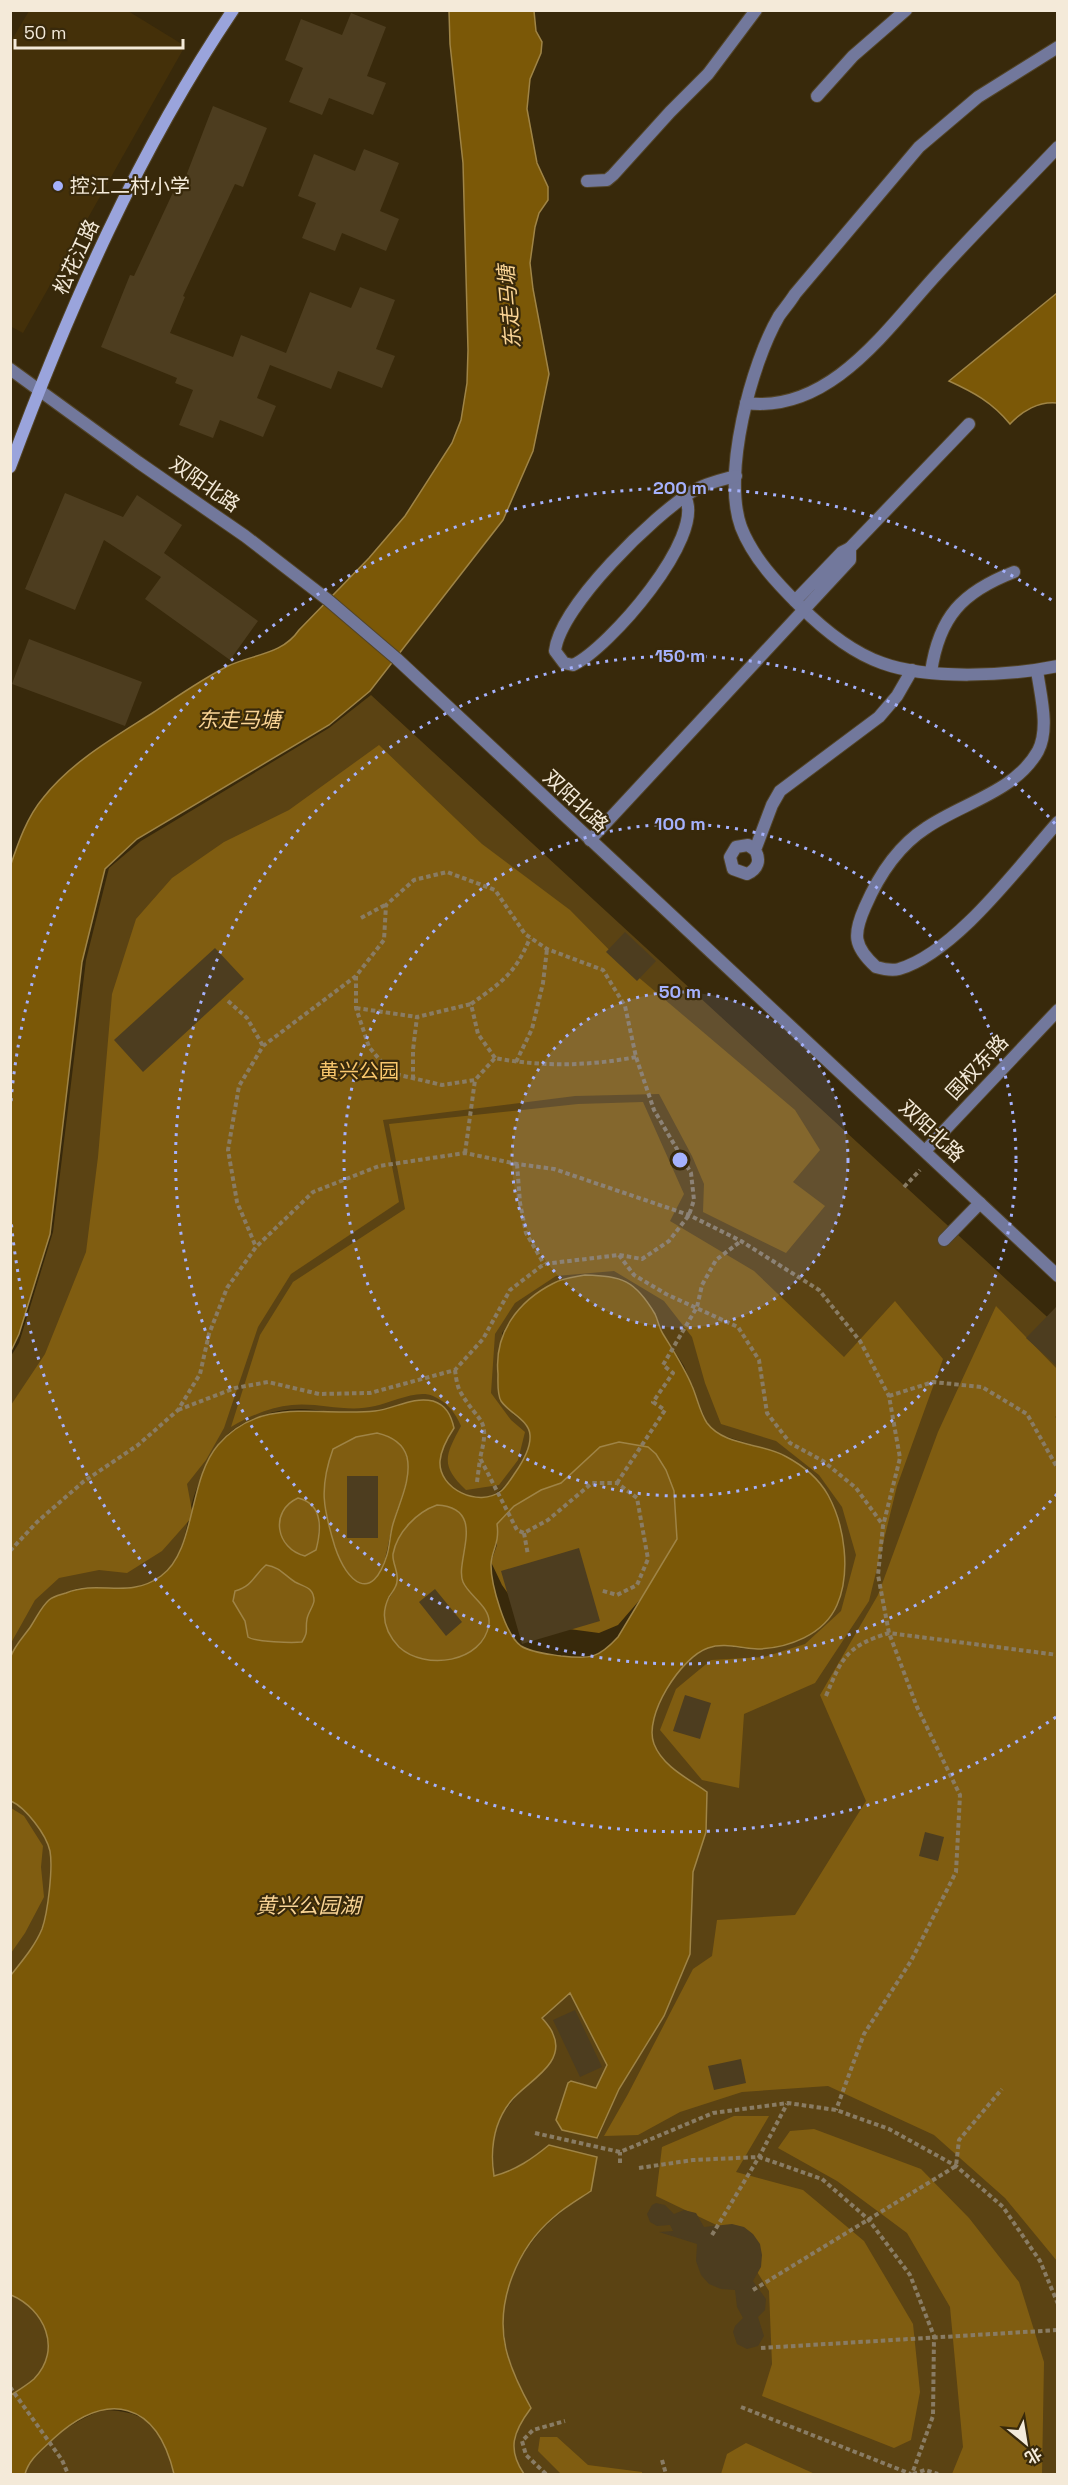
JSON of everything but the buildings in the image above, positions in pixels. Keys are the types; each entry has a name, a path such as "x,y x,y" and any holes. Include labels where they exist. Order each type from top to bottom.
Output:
{"main road":[{"name":"松花江路","path":"10,467 39,389 81,288 135,179 205,52 233,10"}],"street":[{"path":"587,182 607,180 613,175 708,74 756,10"},
{"path":"818,96 853,56 906,10"},
{"path":"1058,47 978,97 938,129 908,159 838,241 779,316 759,361 746,403 735,500 742,529 767,572 835,637 880,663 912,670 979,674 1037,670 1058,666"},
{"path":"746,403 772,404 787,400 815,389 856,361 1058,147"},
{"name":"双阳北路","path":"10,369 245,536 328,600 397,658 1058,1276"},
{"path":"590,840 799,605 850,560 850,548 969,424"},
{"path":"685,496 689,510 680,543 660,578 627,619 594,651 573,665 564,663 555,651 556,640 563,626 584,596 634,538 685,496 710,482 736,476"},
{"path":"931,672 934,648 956,608 970,594 988,582 1014,572"},
{"path":"755,850 772,805 780,791 879,717 897,696 912,670"},
{"path":"1037,670 1044,725 1038,750 1028,765 997,789 925,828 908,843 876,882 859,920 856,935 858,947 876,967 898,969 940,946 964,927 1058,822"},
{"name":"国权东路","path":"928,1154 1058,1010"},
{"path":"944,1240 980,1203"}],"path":[{"path":"178,1410 235,1388 268,1383 318,1394 370,1393 455,1370 483,1339 510,1290 544,1264 619,1255 642,1259 669,1241 689,1215 694,1200 691,1173 654,1110 636,1057 626,1006 603,970 547,949 525,934 495,890 447,872 414,880 386,905 361,918"},
{"path":"256,1247 237,1202 228,1149 239,1086 263,1046 356,976 384,940 386,905"},
{"path":"356,1008 417,1017 471,1004 507,978 524,953 530,938"},
{"path":"516,1062 532,1029 543,982 547,949"},
{"path":"356,976 356,1008 369,1047 391,1073 442,1085 475,1080"},
{"path":"228,1001 247,1018 263,1046"},
{"path":"471,1004 478,1034 495,1058 516,1062 600,1064 636,1057"},
{"path":"413,1079 413,1050 417,1017"},
{"path":"465,1153 475,1080 495,1058"},
{"path":"10,1551 37,1522 83,1482 138,1445 178,1410 200,1374 209,1335 227,1288 256,1247 313,1192 379,1166 465,1153 554,1169 689,1215 741,1241 819,1290 860,1341 889,1396 900,1458 883,1526 878,1575 889,1633 917,1707 960,1795 956,1872 910,1961 864,2034 836,2110"},
{"path":"904,1187 928,1154"},
{"path":"517,1164 520,1203 526,1233 544,1264"},
{"path":"617,1483 665,1410 653,1402 673,1373 663,1365 697,1307 702,1285 716,1260 741,1241"},
{"path":"619,1255 634,1275 666,1294 738,1327 759,1360 767,1413 790,1443 823,1461 856,1488 883,1526"},
{"path":"455,1370 460,1392 483,1421 485,1441 477,1482"},
{"path":"889,1396 933,1382 982,1387 1027,1414 1058,1469"},
{"path":"480,1458 508,1513 518,1530 524,1533"},
{"path":"524,1533 548,1520 592,1483 617,1483 637,1498 648,1559 637,1585 617,1594 600,1590"},
{"path":"524,1533 528,1555"},
{"path":"826,1696 840,1662 865,1641 889,1633 1057,1653"},
{"path":"956,2166 959,2140 1002,2089"},
{"path":"712,2235 759,2157 788,2103"},
{"path":"535,2133 620,2151 712,2113 788,2103 836,2110 889,2129 956,2166 1003,2207 1040,2261 1058,2304"},
{"path":"620,2151 620,2163"},
{"path":"639,2168 693,2160 759,2157 822,2179 868,2219 910,2275 934,2336 933,2416 912,2475"},
{"path":"753,2290 956,2166"},
{"path":"761,2348 1058,2330"},
{"path":"10,2387 62,2460 68,2475"},
{"path":"741,2407 912,2475 925,2470 938,2475"},
{"path":"546,2475 526,2455 522,2441 533,2430 565,2421"},
{"path":"662,2460 666,2475"}],"shaded area":[{"name":"控江二村小学","path":"29,11 128,11 185,46 23,333 10,326 10,43"}],"green space":[{"name":"黄兴公园","path":"371,695 1057,1326 1057,2474 524,2474 515,2457 516,2433 530,2408 510,2362 505,2340 503,2319 505,2298 512,2276 523,2255 542,2229 573,2200 597,2158 549,2145 523,2163 494,2176 493,2141 500,2117 521,2090 553,2034 542,2018 570,1993 607,2065 597,2088 572,2081 568,2083 556,2120 598,2138 619,2089 650,2040 690,1954 693,1872 706,1832 707,1792 669,1766 658,1752 652,1732 659,1703 675,1676 696,1655 706,1649 718,1646 750,1649 762,1647 837,1605 845,1564 836,1515 828,1495 815,1479 784,1455 715,1433 706,1421 684,1366 662,1332 656,1315 556,1282 521,1306 502,1333 513,1414 528,1428 529,1443 527,1453 516,1473 500,1490 484,1498 461,1493 443,1476 440,1461 445,1443 454,1427 432,1401 413,1402 379,1411 351,1413 307,1409 278,1411 243,1423 224,1437 210,1458 194,1496 181,1548 170,1567 152,1582 142,1586 122,1589 91,1587 71,1591 41,1616 11,1657 11,1356 19,1343 53,1232 86,960 109,868 141,841 329,728"},
{"path":"379,745 482,844 570,910 624,965 795,1110 820,1150 793,1182 825,1206 786,1253 703,1212 704,1184 659,1094 575,1096 383,1120 399,1202 291,1274 258,1327 224,1428 206,1460 187,1484 193,1516 162,1551 127,1573 99,1570 59,1578 35,1600 11,1643 11,1405 45,1354 86,1252 98,1157 112,994 136,919 172,878 224,842 289,810"},
{"path":"643,1102 684,1194 670,1221 754,1271 844,1357 895,1301 943,1359 897,1486 869,1601 815,1683 744,1714 739,1788 702,1780 660,1730 676,1689 711,1660 764,1657 805,1644 841,1611 856,1555 842,1507 819,1475 776,1441 721,1424 705,1383 692,1337 664,1301 614,1271 556,1276 515,1303 495,1334 491,1393 511,1420 525,1432 518,1460 499,1485 466,1490 452,1474 448,1460 449,1453 461,1426 446,1404 427,1394 412,1395 364,1408 302,1404 284,1406 260,1413 231,1427 260,1335 293,1282 405,1209 389,1124 578,1104"},
{"path":"996,1306 1057,1369 1058,1415 1055,1417 1058,1419 1057,2261 1005,2198 934,2135 828,2086 742,2092 680,2112 638,2135 604,2136 693,1969 712,1956 717,1920 795,1915 866,1801 820,1695 878,1595 938,1432"},
{"path":"377,1433 392,1438 403,1448 407,1458 408,1474 383,1566 374,1582 367,1586 354,1579 338,1554 325,1509 324,1487 332,1449 356,1437"},
{"path":"619,1442 648,1447 656,1454 666,1470 674,1491 677,1539 644,1595 618,1625 599,1633 554,1627 514,1602 502,1585 491,1562 497,1545 497,1524 514,1506 541,1490 561,1483 600,1447"},
{"path":"298,1498 312,1506 316,1512 319,1527 316,1550 305,1556 288,1546 282,1538 280,1529 283,1512"},
{"path":"437,1505 453,1508 462,1515 466,1525 461,1573 463,1582 487,1612 489,1624 484,1637 465,1655 437,1661 410,1655 399,1647 389,1633 384,1611 396,1585 393,1554 399,1538 415,1518"},
{"path":"266,1565 278,1569 295,1582 308,1588 314,1596 302,1642 253,1640 243,1627 233,1599 235,1591 250,1583"},
{"path":"11,1801 29,1815 40,1830 48,1844 51,1868 48,1901 42,1929 11,1975"},
{"path":"11,1808 24,1816 43,1846 41,1867 44,1897 25,1933 11,1953"},
{"path":"734,2116 769,2116 736,2172 803,2190 864,2241 913,2324 920,2392 911,2440 894,2448 762,2396 772,2364 769,2291 733,2233 656,2196 662,2147"},
{"path":"814,2129 921,2169 969,2218 1019,2282 1044,2362 1042,2474 952,2474 963,2447 950,2307 907,2233 837,2181 778,2148 790,2131"},
{"path":"10,2295 22,2301 41,2320 48,2343 43,2367 34,2379 11,2395"},
{"path":"102,2410 132,2414 152,2426 165,2445 174,2474 25,2474 46,2444 68,2427"},
{"path":"540,2437 557,2437 588,2465 642,2472 642,2474 561,2474 538,2451"},
{"path":"746,2443 815,2474 721,2474 727,2454"}],"water":[{"name":"东走马塘","path":"449,11 534,11 536,31 542,42 541,53 530,79 527,109 537,163 548,187 548,200 539,213 535,227 530,263 549,374 533,451 503,520 370,691 329,725 137,839 105,869 82,962 50,1234 19,1334 11,1351 10,867 32,813 67,772 109,740 209,676 228,666 276,649 292,638 369,558 405,516 452,443 461,420 467,383 468,350 463,163 450,44"},
{"path":"1057,293 1057,403 1031,408 1010,424 982,398 949,381"},
{"name":"黄兴公园湖","path":"585,1275 618,1279 634,1287 641,1294 655,1314 662,1332 686,1372 700,1410 714,1430 733,1440 785,1456 804,1468 820,1483 839,1521 845,1564 844,1579 837,1605 831,1615 814,1632 793,1643 769,1648 714,1646 708,1648 697,1654 676,1675 659,1704 652,1732 658,1752 677,1772 707,1792 706,1832 693,1872 690,1954 664,2016 619,2089 597,2138 562,2130 556,2120 568,2083 571,2081 596,2088 607,2065 570,1993 542,2018 552,2032 556,2045 550,2063 511,2101 500,2118 493,2146 494,2176 523,2164 549,2145 597,2157 591,2191 554,2217 529,2244 512,2277 507,2295 503,2331 506,2349 517,2380 531,2408 520,2425 514,2441 515,2457 524,2474 174,2474 166,2450 156,2431 143,2418 128,2411 111,2409 93,2413 73,2423 36,2455 25,2474 11,2474 11,2395 34,2379 43,2367 48,2343 46,2331 33,2310 23,2301 11,2295 11,1975 42,1929 48,1901 51,1868 48,1844 40,1830 29,1815 11,1801 9,1669 13,1652 49,1600 78,1589 137,1587 161,1576 172,1565 187,1533 201,1477 208,1460 218,1445 235,1429 253,1419 292,1412 375,1411 411,1401 433,1401 447,1411 454,1428 445,1443 440,1461 441,1471 446,1480 461,1493 472,1496 492,1496 501,1491 523,1460 530,1440 526,1425 501,1401 499,1395 498,1359 504,1332 519,1309 541,1290 561,1280","holes":["377,1433 391,1438 405,1452 408,1465 408,1474 393,1524 387,1555 381,1570 374,1579 367,1583 360,1583 353,1578 340,1560 328,1521 324,1498 326,1475 333,1449 356,1437","619,1442 648,1447 656,1454 666,1470 674,1491 677,1539 618,1637 605,1650 587,1657 551,1655 530,1650 515,1640 504,1621 496,1596 491,1565 497,1537 497,1524 514,1506 541,1490 561,1483 600,1447","298,1498 306,1501 312,1506 319,1519 316,1550 305,1556 295,1552 282,1538 280,1520 289,1504","437,1505 453,1508 462,1515 466,1525 461,1573 463,1582 487,1612 489,1618 484,1637 476,1647 465,1655 452,1659 437,1661 410,1655 394,1641 385,1623 386,1604 397,1583 393,1557 395,1546 403,1531 422,1513","266,1565 275,1568 308,1588 314,1596 302,1642 266,1641 248,1637 245,1621 233,1601 235,1591 246,1586"]}],"place":[{"name":"控江二村小学","path":"58,186"}]}
